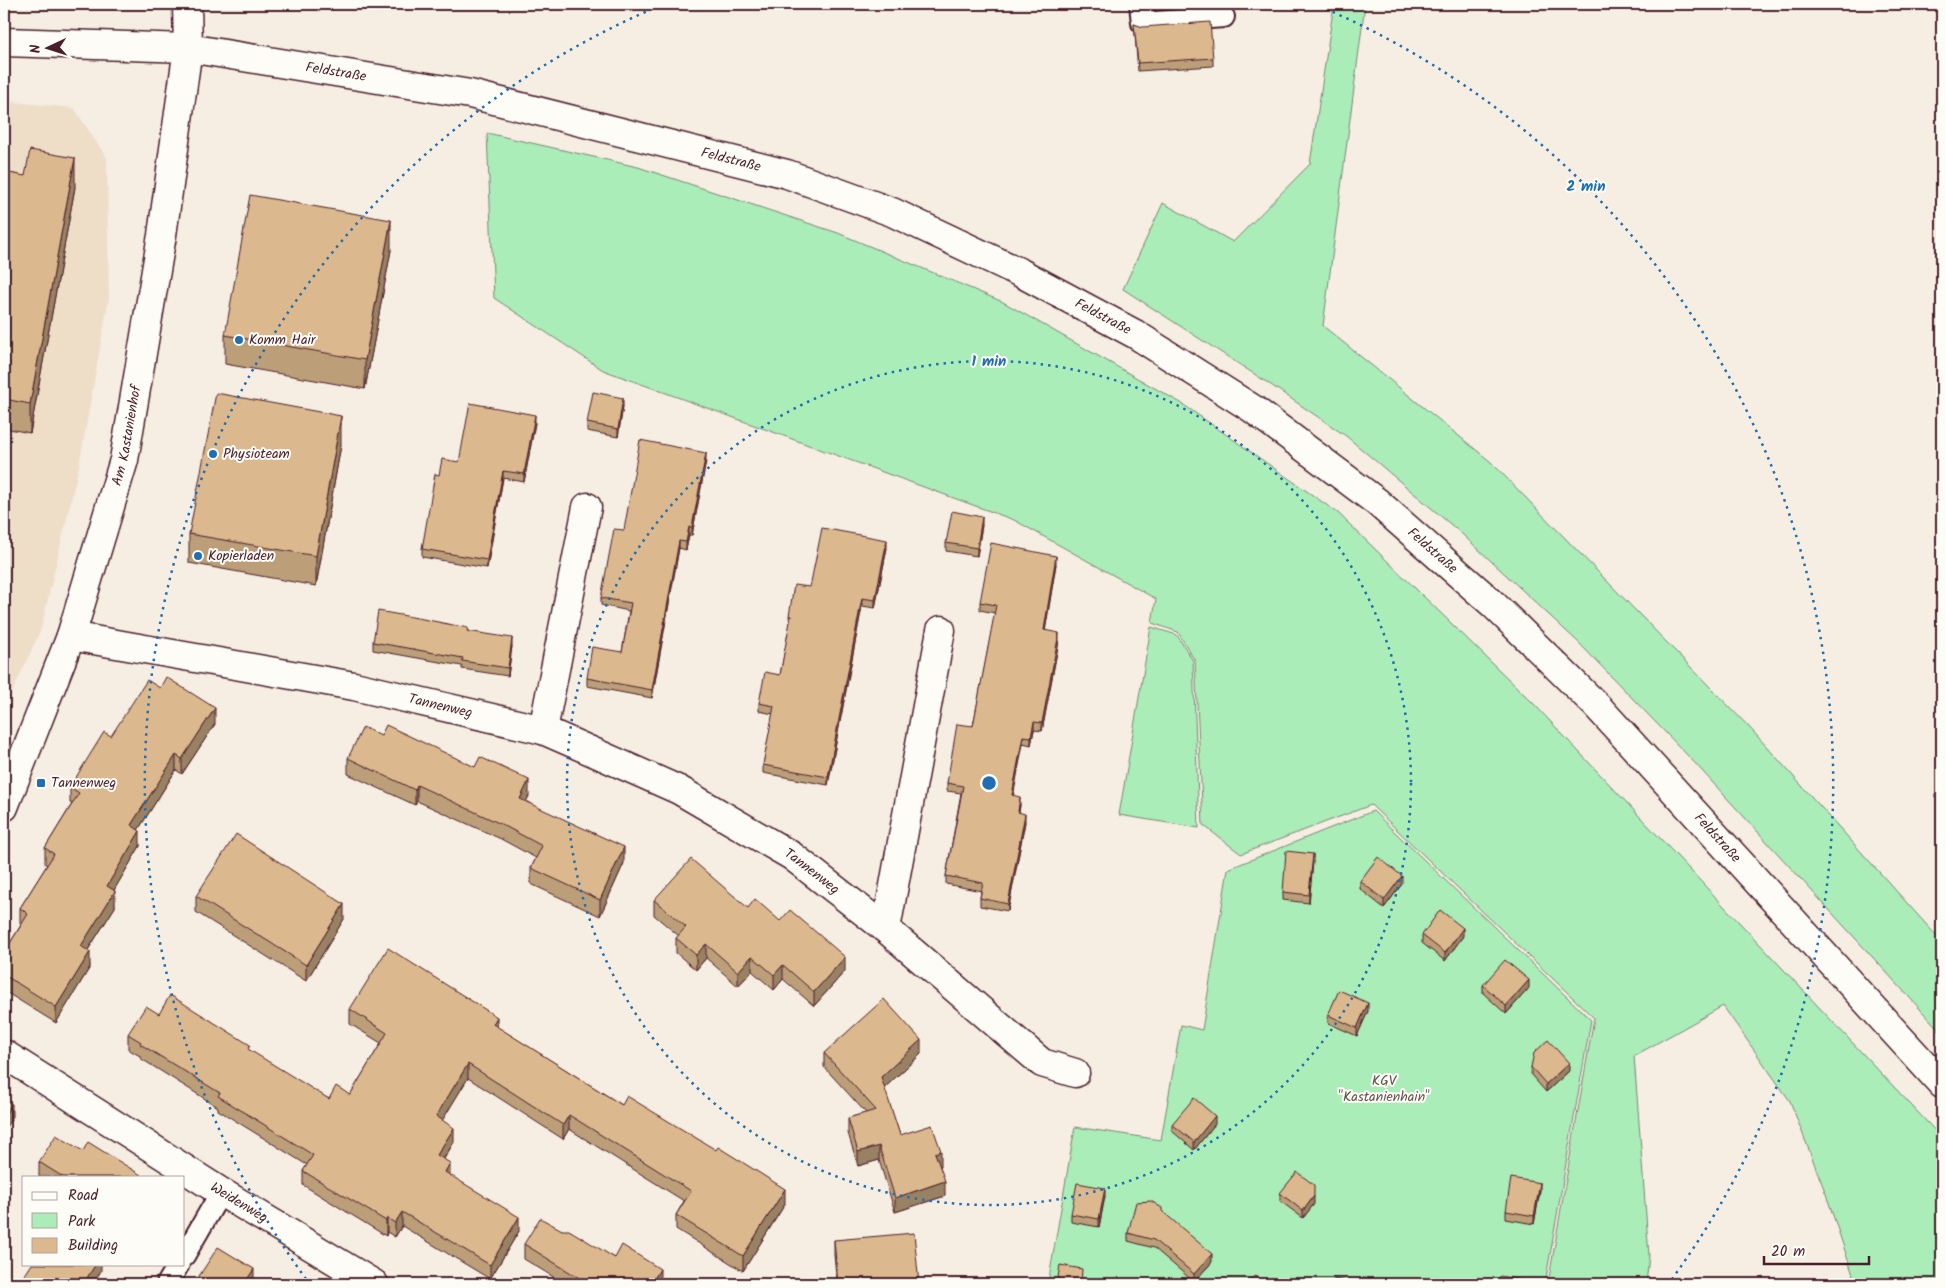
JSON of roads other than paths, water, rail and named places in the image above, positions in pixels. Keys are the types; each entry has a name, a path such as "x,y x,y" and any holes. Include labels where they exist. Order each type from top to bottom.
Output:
{"street":[{"name":"Am Kastanienhof","path":"4,807 71,636 124,460 163,226 188,48 187,4"},
{"name":"Feldstraße","path":"4,42 188,48 470,94 787,174 892,212 1021,273 1135,334 1253,409 1369,496 1493,604 1597,706 1942,1084"},
{"path":"543,730 587,507"},
{"path":"886,929 941,630"},
{"name":"Tannenweg","path":"71,636 354,686 543,730 695,799 792,856 886,929 1042,1063 1075,1073"},
{"name":"Weidenweg","path":"4,1054 221,1192 374,1284"}],"lane":[{"path":"1140,4 1142,22 1224,17"},
{"path":"185,1254 221,1192"},
{"path":"167,1284 178,1266"}],"place":[{"name":"Komm Hair","path":"239,340"},
{"name":"Physioteam","path":"213,454"},
{"name":"Kopierladen","path":"198,556"},
{"name":"Tannenweg","path":"41,783"}],"park label":[{"name":"KGV \"Kastanienhain\"","path":"1384,1090"}]}
